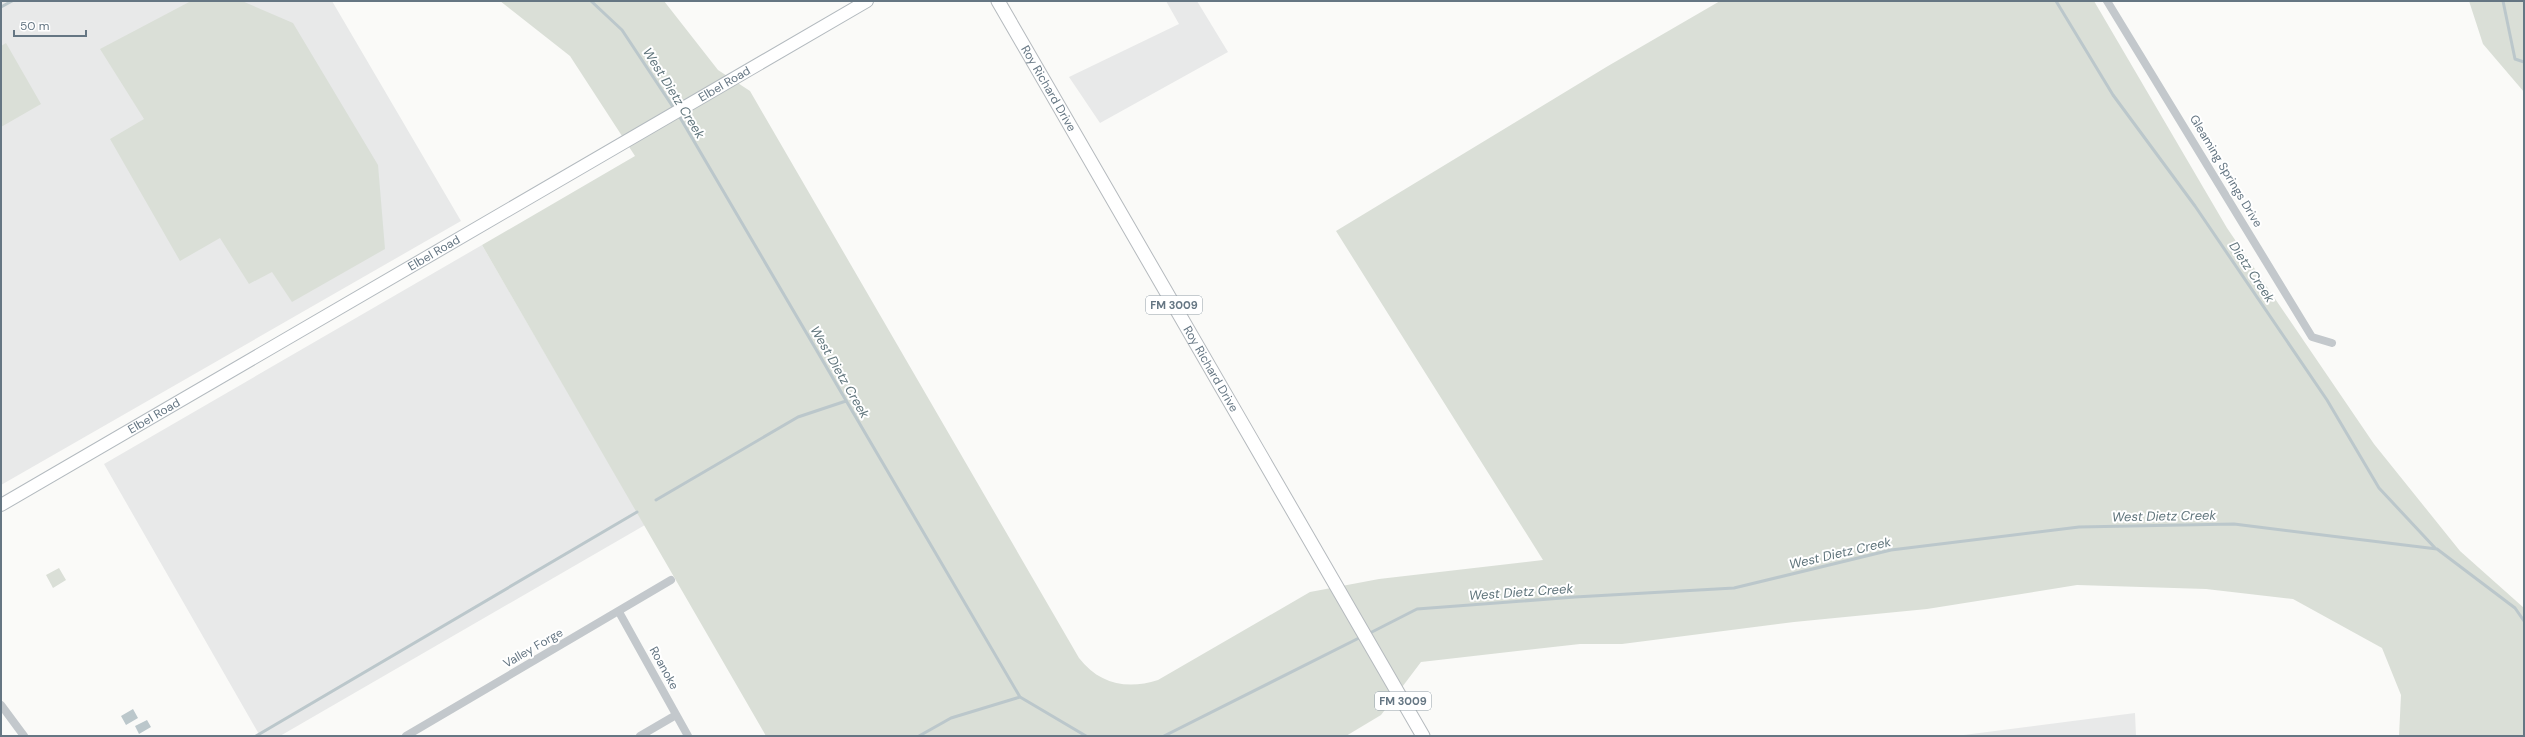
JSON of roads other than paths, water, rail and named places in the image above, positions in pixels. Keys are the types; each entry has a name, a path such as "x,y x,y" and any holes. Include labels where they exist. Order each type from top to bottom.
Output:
{"main road":[{"name":"Roy Richard Drive","path":"998,1 1423,736"}],"street":[{"name":"Elbel Road","path":"1,505 867,1"},
{"name":"Gleaming Springs Drive","path":"2107,1 2312,337 2332,343"},
{"name":"Valley Forge","path":"406,736 671,580"},
{"name":"Roanoke","path":"619,612 688,736"},
{"path":"1,705 24,736"},
{"path":"640,736 676,715"}],"waterway":[{"path":"1,7 12,1"},
{"name":"West Dietz Creek","path":"591,1 622,30 675,110"},
{"name":"Dietz Creek","path":"2056,1 2113,95 2195,206 2327,400 2379,488 2436,549"},
{"path":"2503,1 2515,59 2524,62"},
{"name":"West Dietz Creek","path":"678,114 1020,697 1086,736"},
{"path":"656,500 798,417 846,401"},
{"path":"256,736 637,512"},
{"name":"West Dietz Creek","path":"1368,634 1417,609 1575,597 1734,588 1891,550 2079,527 2234,524 2437,549 2515,608 2524,621"},
{"name":"West Dietz Creek","path":"1164,736 1361,637"},
{"path":"919,736 951,718 1020,697"}]}
